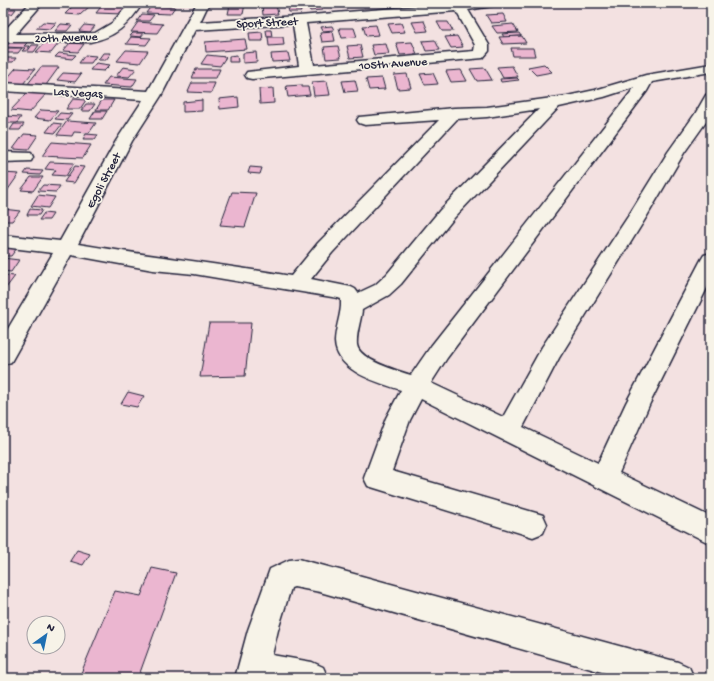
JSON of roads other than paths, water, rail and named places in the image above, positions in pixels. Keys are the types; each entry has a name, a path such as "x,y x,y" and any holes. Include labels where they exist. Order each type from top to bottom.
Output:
{"street":[{"path":"4,39 37,3"},
{"name":"20th Avenue","path":"4,39 102,37 121,23 137,3"},
{"name":"Egoli Street","path":"3,356 66,248 124,142 153,96 203,3"},
{"name":"Sport Street","path":"190,26 299,20 408,7 460,6 488,3"},
{"name":"105th Avenue","path":"252,75 478,55 482,51 482,46 460,6"},
{"path":"5,19 23,17"},
{"path":"299,20 307,70"},
{"path":"365,120 487,112 554,103 599,94 646,79 711,68"},
{"path":"533,524 376,478 398,418 416,386 439,352 633,100 642,88 646,79"},
{"name":"Las Vegas","path":"3,87 153,96"},
{"path":"508,430 550,353 638,216 676,152 702,115 711,98"},
{"path":"352,306 382,290 394,279 447,214 554,103"},
{"path":"296,284 325,248 454,114"},
{"path":"3,157 25,157"},
{"path":"3,241 66,248 153,264 194,267 343,292 351,299 352,306 345,341 348,352 358,362 374,371 416,386 711,530"},
{"path":"604,478 638,403 711,260"},
{"path":"312,678 253,673 263,630 280,579 285,574 293,572 320,578 678,678"}]}
